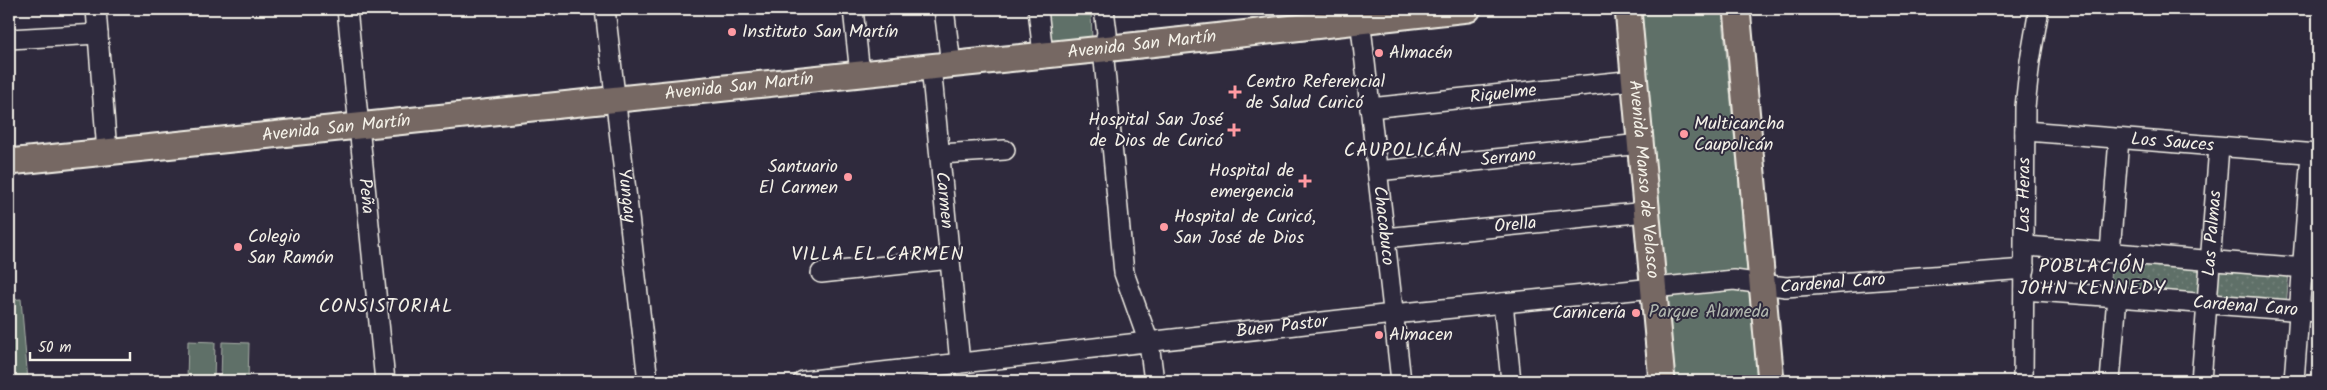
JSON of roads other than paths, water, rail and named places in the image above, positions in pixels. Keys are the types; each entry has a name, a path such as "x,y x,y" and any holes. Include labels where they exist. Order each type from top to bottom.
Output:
{"main road":[{"name":"Avenida San Martín","path":"9,162 1103,49 1360,15 1468,9"},
{"name":"Avenida Manso de Velasco","path":"1628,9 1636,80 1662,381"},
{"path":"1737,9 1771,381"}],"street":[{"path":"96,9 107,152"},
{"name":"Peña","path":"347,9 385,381"},
{"name":"Yungay","path":"605,9 648,381"},
{"path":"853,9 860,74"},
{"name":"Carmen","path":"944,9 940,154 960,363"},
{"path":"1038,9 1043,55"},
{"path":"1104,9 1107,32 1103,49 1124,273 1149,343 1154,381"},
{"name":"Las Heras","path":"2023,381 2027,82 2039,9"},
{"name":"Chacabuco","path":"1360,15 1401,381"},
{"path":"9,39 98,34"},
{"name":"Riquelme","path":"1370,108 1636,80"},
{"name":"Los Sauces","path":"2025,132 2315,154"},
{"path":"2110,252 2119,139"},
{"name":"Serrano","path":"1377,171 1641,144"},
{"name":"Las Palmas","path":"2201,381 2219,146"},
{"path":"940,154 1005,150"},
{"path":"2294,381 2299,311 2310,268 2315,154"},
{"name":"Orella","path":"1385,238 1646,212"},
{"path":"2026,246 2310,268"},
{"path":"821,273 950,259"},
{"name":"Cardenal Caro","path":"1762,283 1786,287 2025,269"},
{"name":"Buen Pastor","path":"803,381 906,375 960,363 1393,314 1734,280 1762,283"},
{"name":"Cardenal Caro","path":"2024,290 2318,312"},
{"path":"2110,381 2117,297"},
{"path":"1503,303 1511,381"}],"place":[{"name":"Instituto San Martín","path":"732,32"},
{"name":"Almacén","path":"1379,53"},
{"name":"Centro Referencial de Salud Curicó","path":"1235,92"},
{"name":"Hospital San José de Dios de Curicó","path":"1234,130"},
{"name":"Multicancha Caupolicán","path":"1684,134"},
{"name":"Santuario El Carmen","path":"848,177"},
{"name":"Hospital de emergencia","path":"1305,181"},
{"name":"Hospital de Curicó, San José de Dios","path":"1164,227"},
{"name":"Colegio San Ramón","path":"238,247"},
{"name":"Carnicería","path":"1636,313"},
{"name":"Almacen","path":"1379,335"}],"district":[{"name":"CAUPOLICÁN","path":"1403,151"},
{"name":"VILLA EL CARMEN","path":"878,255"},
{"name":"POBLACIÓN JOHN KENNEDY","path":"2092,278"},
{"name":"CONSISTORIAL","path":"386,307"}],"park label":[{"name":"Parque Alameda","path":"1709,312"}]}
